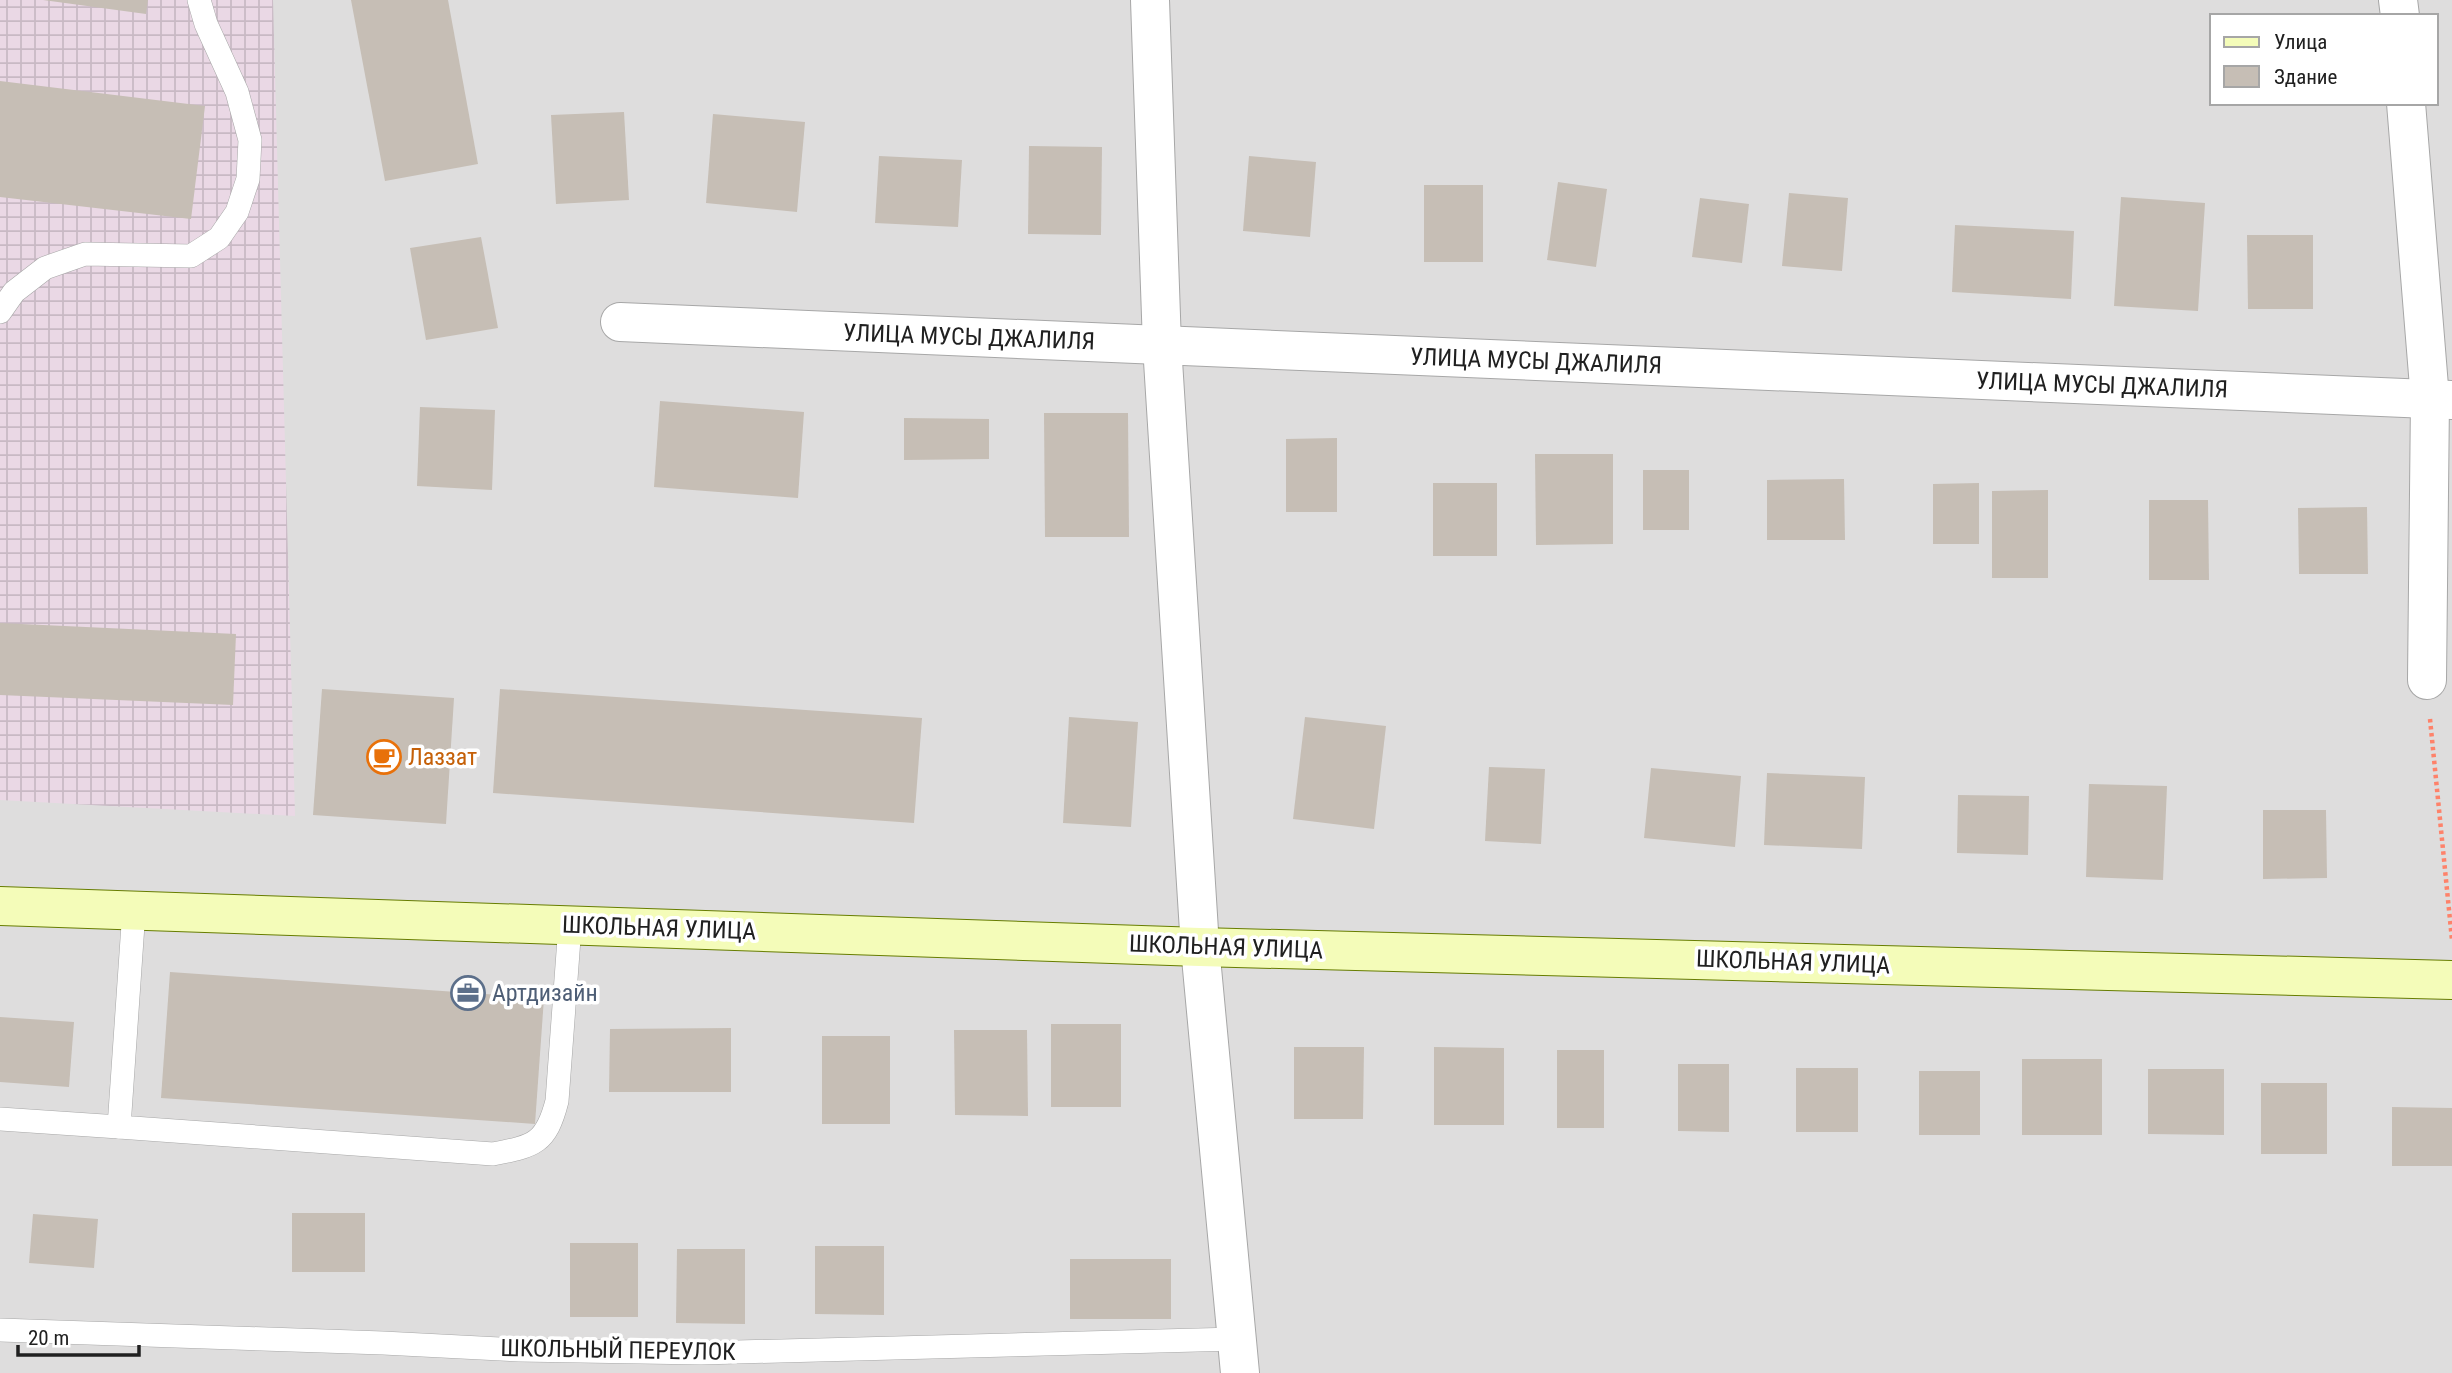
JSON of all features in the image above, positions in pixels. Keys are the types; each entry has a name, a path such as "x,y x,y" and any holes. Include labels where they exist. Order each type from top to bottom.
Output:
{"street":[{"path":"1150,0 1162,345 1200,947 1238,1356"},
{"path":"2406,105 2441,400 2427,680"},
{"name":"УЛИЦА МУСЫ ДЖАЛИЛЯ","path":"620,322 2441,400"},
{"name":"ШКОЛЬНАЯ УЛИЦА","path":"0,906 1200,947 2452,980"}],"lane":[{"path":"0,312 15,292 45,268 85,254 191,256 219,238 237,212 248,179 250,140 237,92 206,24 199,0"},
{"path":"119,1127 134,911"},
{"path":"0,1119 493,1154 530,1147 551,1126 557,1101 570,925"},
{"name":"ШКОЛЬНЫЙ ПЕРЕУЛОК","path":"0,1330 519,1350 1238,1356"}],"path":[{"path":"2427,680 2452,944"}],"shaded area":[{"path":"0,0 2452,0 2452,1373 0,1373"},
{"path":"0,0 273,0 295,816 0,800"}],"building":[{"path":"43,0 148,0 146,14"},
{"path":"351,0 448,0 478,164 385,181"},
{"path":"0,81 205,106 191,219 0,197"},
{"path":"624,112 629,200 556,204 551,115"},
{"path":"713,114 805,122 797,212 706,203"},
{"path":"1029,146 1102,147 1101,235 1028,234"},
{"path":"879,156 962,160 958,227 875,223"},
{"path":"1249,156 1316,162 1310,237 1243,231"},
{"path":"1558,182 1607,189 1596,267 1547,260"},
{"path":"1424,185 1483,185 1483,262 1424,262"},
{"path":"1789,193 1848,198 1842,271 1782,266"},
{"path":"2121,197 2205,203 2198,311 2114,306"},
{"path":"1700,198 1749,204 1742,263 1692,257"},
{"path":"1955,225 2074,231 2071,299 1952,292"},
{"path":"2247,235 2313,235 2313,309 2248,309"},
{"path":"481,237 498,328 426,340 410,248"},
{"path":"660,401 804,412 798,498 654,487"},
{"path":"420,407 495,410 492,490 417,486"},
{"path":"1044,413 1128,413 1129,537 1045,537"},
{"path":"904,418 989,419 989,459 904,460"},
{"path":"1337,438 1337,512 1286,512 1286,439"},
{"path":"1535,454 1613,454 1613,544 1536,545"},
{"path":"1643,470 1689,470 1689,530 1643,530"},
{"path":"1844,479 1845,540 1767,540 1767,480"},
{"path":"1433,483 1497,483 1497,556 1433,556"},
{"path":"1979,483 1979,544 1933,544 1933,484"},
{"path":"2048,490 2048,578 1992,578 1992,491"},
{"path":"2149,500 2208,500 2209,580 2149,580"},
{"path":"2367,507 2368,574 2299,574 2298,508"},
{"path":"0,623 236,634 233,705 0,695"},
{"path":"322,689 454,698 446,824 313,815"},
{"path":"500,689 922,718 914,823 493,793"},
{"path":"1069,717 1138,722 1131,827 1063,823"},
{"path":"1305,717 1386,726 1374,829 1293,819"},
{"path":"1489,767 1545,769 1541,844 1485,841"},
{"path":"1651,768 1741,776 1735,847 1644,838"},
{"path":"1767,773 1865,777 1862,849 1764,845"},
{"path":"2089,784 2167,786 2163,880 2086,877"},
{"path":"1958,795 2029,796 2028,855 1957,853"},
{"path":"2263,810 2326,810 2327,878 2263,879"},
{"path":"170,972 544,998 535,1124 161,1098"},
{"path":"0,1017 74,1022 69,1087 0,1082"},
{"path":"1051,1024 1121,1024 1121,1107 1051,1107"},
{"path":"731,1028 731,1092 609,1092 610,1029"},
{"path":"954,1030 1027,1030 1028,1116 955,1115"},
{"path":"822,1036 890,1036 890,1124 822,1124"},
{"path":"1294,1047 1364,1047 1363,1119 1294,1119"},
{"path":"1434,1047 1504,1048 1504,1125 1434,1125"},
{"path":"1557,1050 1604,1050 1604,1128 1557,1128"},
{"path":"2022,1059 2102,1059 2102,1135 2022,1135"},
{"path":"1678,1064 1729,1064 1729,1132 1678,1131"},
{"path":"1796,1068 1858,1068 1858,1132 1796,1132"},
{"path":"2148,1069 2224,1069 2224,1135 2148,1134"},
{"path":"1919,1071 1980,1071 1980,1135 1919,1135"},
{"path":"2261,1083 2327,1083 2327,1154 2261,1154"},
{"path":"2392,1107 2452,1108 2452,1166 2392,1166"},
{"path":"292,1213 365,1213 365,1272 292,1272"},
{"path":"33,1214 98,1219 94,1268 29,1263"},
{"path":"570,1243 638,1243 638,1317 570,1317"},
{"path":"815,1246 884,1246 884,1315 815,1314"},
{"path":"677,1249 745,1249 745,1324 676,1323"},
{"path":"1070,1259 1171,1259 1171,1319 1070,1319"}],"place":[{"name":"Лаззат","path":"384,757"},
{"name":"Артдизайн","path":"468,993"}]}
